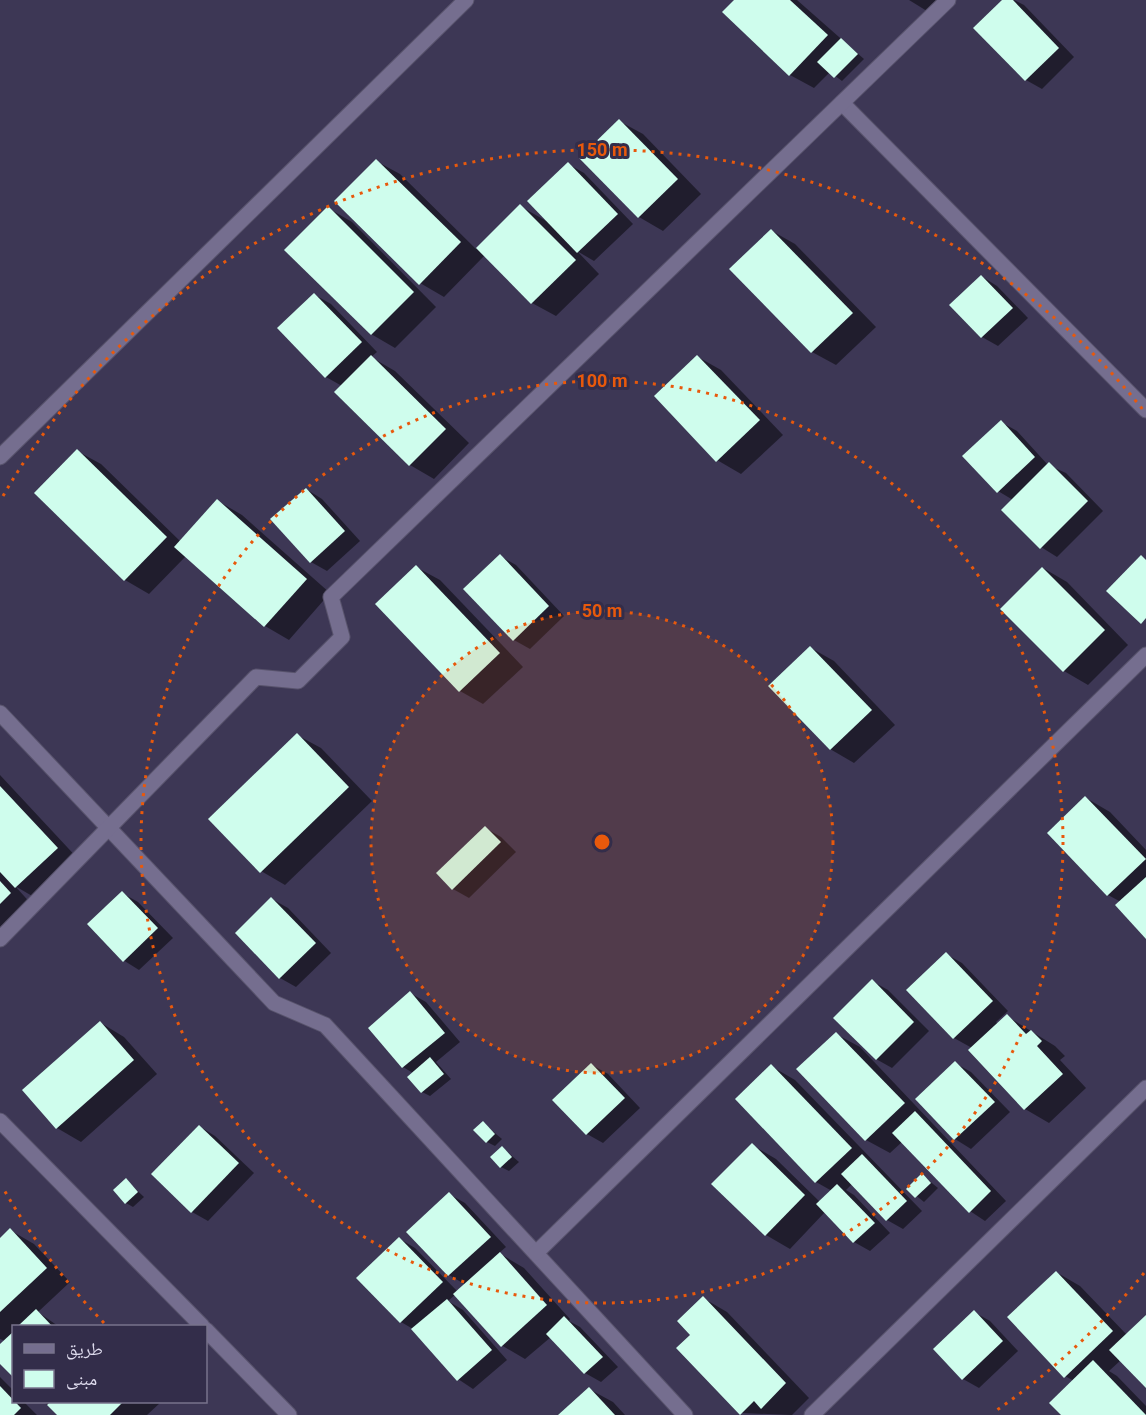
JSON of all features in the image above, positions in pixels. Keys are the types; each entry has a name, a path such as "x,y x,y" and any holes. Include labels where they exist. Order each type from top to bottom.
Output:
{"street":[{"path":"0,457 466,0"},
{"path":"0,939 256,677 298,681 342,637 331,597 948,0"},
{"path":"842,103 1146,410"},
{"path":"536,1253 1146,655"},
{"path":"0,713 274,1003 325,1025 685,1415"},
{"path":"812,1415 1146,1088"},
{"path":"0,1121 201,1325"},
{"path":"207,1331 289,1415"}],"building":[{"path":"734,0 790,0 828,35 789,76 722,12"},
{"path":"1002,0 1013,0 1059,48 1025,81 973,28"},
{"path":"841,38 858,54 834,78 817,62"},
{"path":"619,119 678,179 638,218 579,158"},
{"path":"376,159 461,242 419,285 334,201"},
{"path":"568,162 618,214 577,253 527,201"},
{"path":"520,204 576,260 531,304 476,248"},
{"path":"328,206 414,292 371,335 284,250"},
{"path":"771,229 853,313 811,353 729,269"},
{"path":"981,275 1013,308 981,338 949,305"},
{"path":"314,293 362,342 325,378 277,328"},
{"path":"371,355 446,429 409,466 334,392"},
{"path":"697,355 760,420 716,462 654,396"},
{"path":"1001,420 1035,457 997,493 962,456"},
{"path":"77,449 167,537 124,581 34,493"},
{"path":"1049,462 1088,501 1040,549 1001,510"},
{"path":"306,488 345,531 310,563 270,519"},
{"path":"217,499 307,579 264,627 174,547"},
{"path":"500,554 549,606 513,641 463,589"},
{"path":"1141,555 1146,560 1146,618 1141,624 1106,591"},
{"path":"416,565 500,653 459,692 375,604"},
{"path":"1042,567 1105,630 1063,672 1000,609"},
{"path":"810,646 872,710 830,750 768,686"},
{"path":"297,733 349,787 260,873 208,819"},
{"path":"0,786 58,848 15,888 0,872"},
{"path":"1085,796 1146,859 1107,896 1047,833"},
{"path":"485,826 501,842 452,890 436,873"},
{"path":"1146,877 1146,939 1115,905"},
{"path":"0,881 11,893 0,904"},
{"path":"122,891 158,928 123,962 87,924"},
{"path":"271,897 316,943 279,979 235,933"},
{"path":"946,952 993,1001 953,1039 906,990"},
{"path":"872,979 914,1022 876,1060 833,1018"},
{"path":"410,991 445,1033 402,1068 368,1028"},
{"path":"1007,1014 1026,1034 1031,1030 1042,1041 1037,1046 1063,1074 1024,1110 968,1050"},
{"path":"100,1021 134,1060 56,1129 22,1090"},
{"path":"836,1032 905,1103 865,1141 796,1069"},
{"path":"430,1057 444,1074 421,1093 407,1077"},
{"path":"955,1061 995,1102 954,1140 915,1099"},
{"path":"591,1063 625,1098 586,1135 552,1100"},
{"path":"771,1064 852,1148 815,1183 735,1099"},
{"path":"915,1111 991,1191 969,1213 892,1133"},
{"path":"483,1121 495,1134 486,1143 473,1130"},
{"path":"199,1125 239,1163 191,1213 151,1174"},
{"path":"752,1143 805,1195 765,1236 711,1184"},
{"path":"502,1146 512,1157 500,1168 490,1157"},
{"path":"862,1154 907,1201 886,1221 841,1174"},
{"path":"922,1173 931,1183 915,1198 906,1189"},
{"path":"126,1178 138,1192 125,1204 113,1190"},
{"path":"837,1184 875,1223 853,1243 816,1204"},
{"path":"449,1192 491,1237 448,1276 406,1232"},
{"path":"10,1228 47,1268 0,1312 0,1238"},
{"path":"399,1237 443,1282 400,1323 356,1278"},
{"path":"500,1252 547,1305 501,1347 453,1294"},
{"path":"1056,1271 1113,1331 1064,1378 1007,1317"},
{"path":"703,1296 786,1383 761,1409 754,1401 740,1415 676,1348 690,1335 677,1321"},
{"path":"447,1299 492,1350 457,1381 411,1329"},
{"path":"36,1309 51,1325 19,1325"},
{"path":"974,1310 1003,1341 962,1380 933,1349"},
{"path":"1146,1315 1146,1388 1109,1350"},
{"path":"564,1316 603,1357 584,1374 546,1334"},
{"path":"12,1333 12,1376 0,1364 0,1344"},
{"path":"1093,1360 1146,1415 1061,1415 1049,1403"},
{"path":"0,1386 12,1399 12,1403 16,1403 21,1408 14,1415 0,1415"},
{"path":"589,1387 615,1415 558,1415"},
{"path":"49,1403 122,1403 110,1415 57,1415 47,1405"}]}
